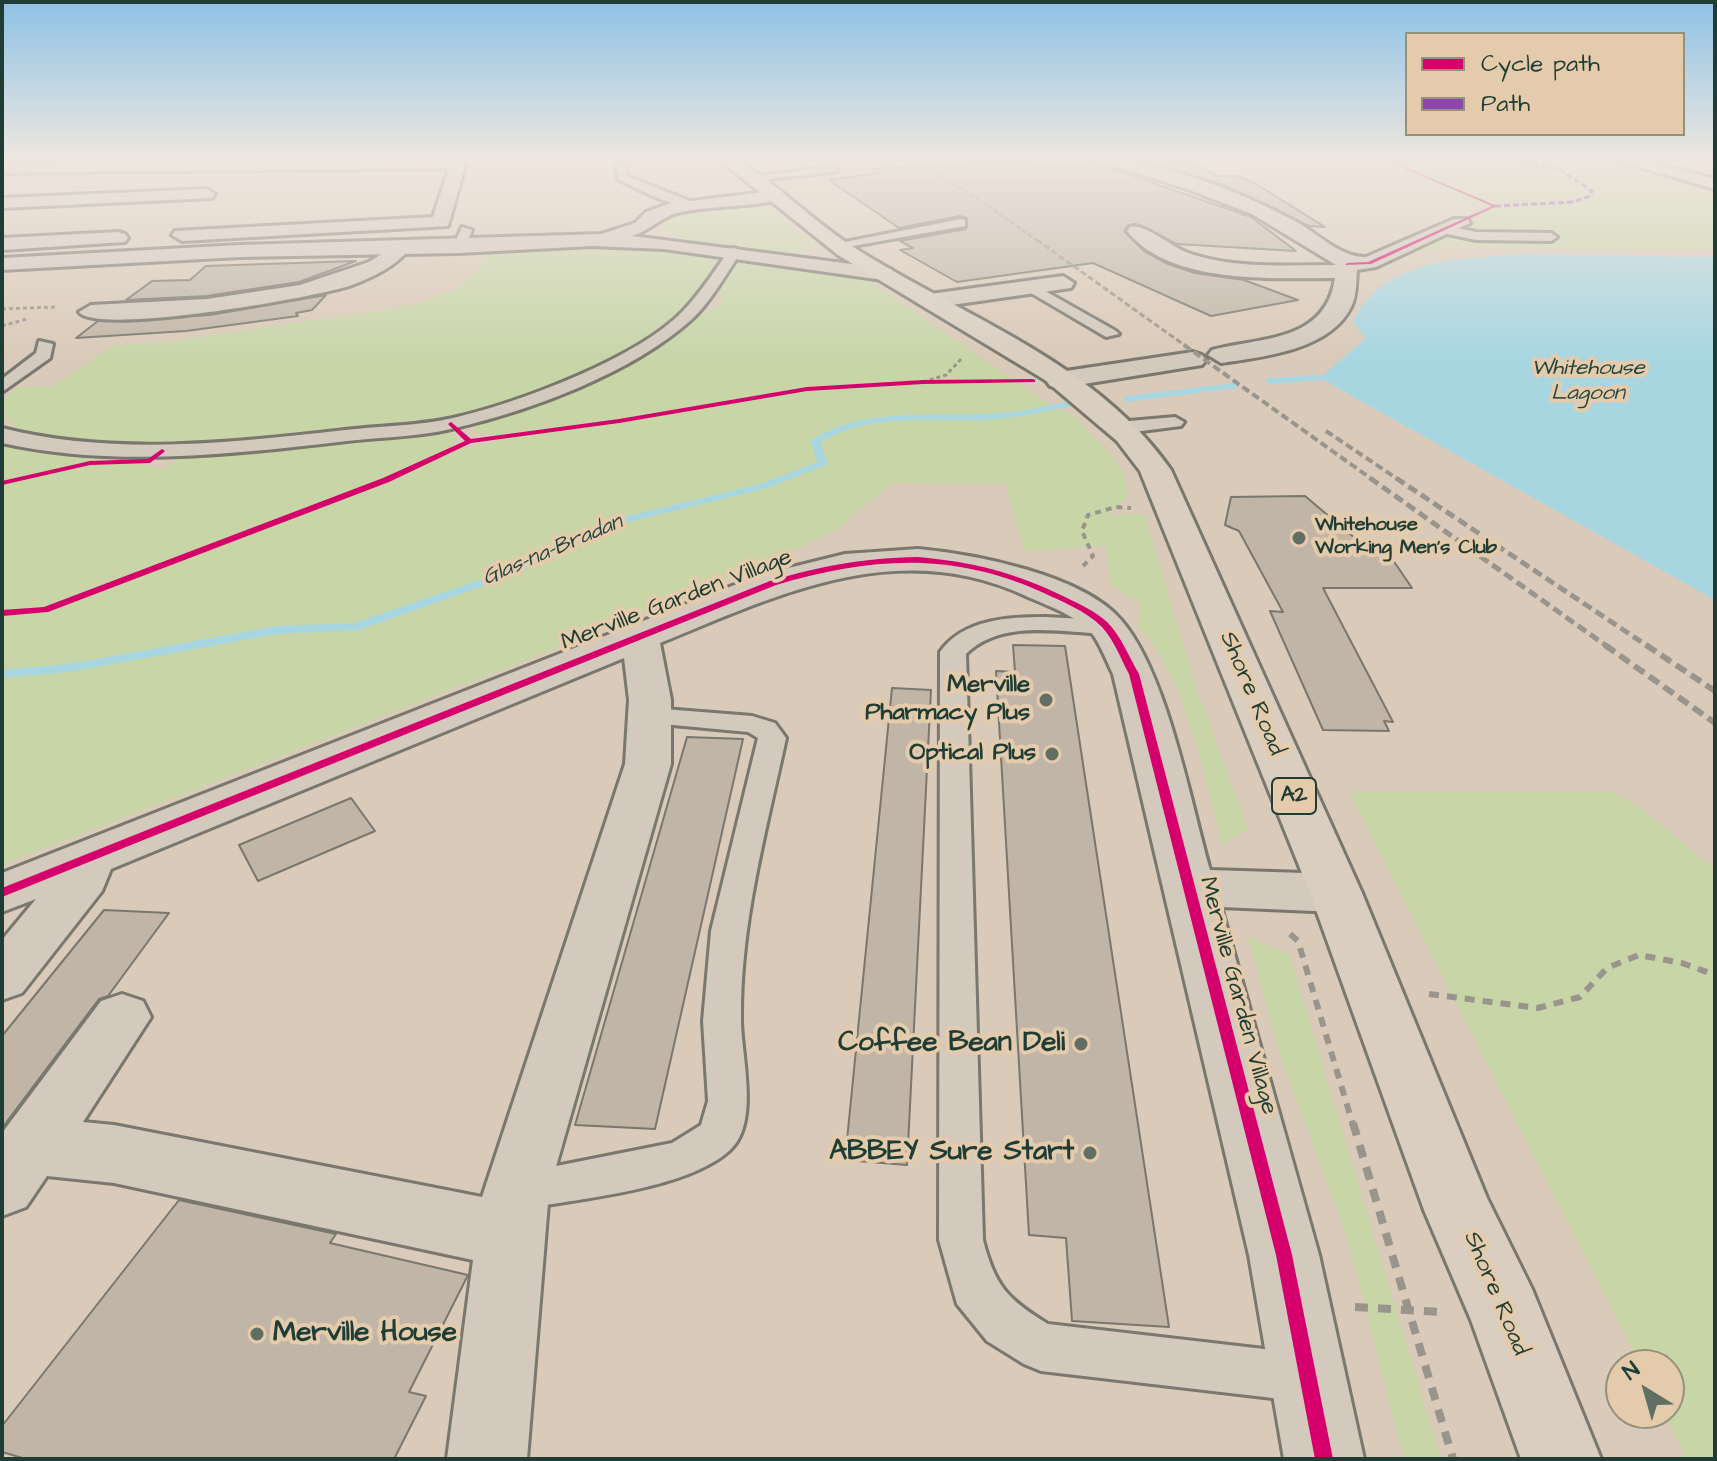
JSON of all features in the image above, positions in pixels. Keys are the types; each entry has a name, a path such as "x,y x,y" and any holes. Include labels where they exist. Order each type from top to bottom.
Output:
{"main road":[{"name":"Shore Road","path":"811,226 836,245 1090,403 1142,450 1155,470 1336,893 1453,1195 1506,1315 1561,1459"}],"street":[{"path":"98,258 131,226"},
{"path":"182,235 222,229 310,226"},
{"path":"1288,226 1310,237 1347,268"},
{"path":"1137,231 1169,253 1202,263 1237,269 1347,268 1369,263 1454,226"},
{"path":"592,240 642,227 646,235 664,243"},
{"path":"2,244 128,229"},
{"path":"2,264 399,249 463,239 592,240 664,243 883,274"},
{"path":"772,256 802,255 836,245"},
{"path":"91,312 203,306 312,288 375,268 391,259 399,249"},
{"path":"1221,355 1254,350 1320,328 1339,308 1347,268"},
{"path":"930,301 1063,283"},
{"path":"1090,403 1193,360"},
{"name":"Merville Garden Village","path":"2,893 773,583 818,568 869,559 939,560 998,571 1045,589 1089,613 1106,627 1134,674 1294,1303 1324,1459"},
{"path":"487,1459 513,1213 648,764 651,716 648,664 638,637"},
{"path":"2,978 84,878 87,858"},
{"name":"Merville Garden Village","path":"1189,888 1336,893"},
{"path":"16,1166 122,1017"},
{"path":"16,1166 114,1154 513,1213"}],"lane":[{"path":"882,239 893,233 939,226"},
{"path":"1454,226 1476,236 1551,237"},
{"path":"836,245 882,239 916,246"},
{"path":"2,434 6,438 62,448 162,451 292,442 451,424 498,411 573,383 639,350 687,316 735,252"},
{"path":"1031,287 1111,334"},
{"path":"2,387 44,355 45,344"},
{"path":"1090,403 1175,422"},
{"path":"1106,627 993,626 961,641 953,652 961,1240 973,1288 1004,1324 1041,1347 1308,1379"},
{"path":"513,1213 680,1160 718,1136 728,1101 722,1021 728,931 772,738 765,729 752,724 651,716"}],"path":[{"path":"2,309 66,306"},
{"path":"923,382 946,375 961,359 975,357"},
{"path":"1045,589 1082,567 1093,556 1082,531 1088,515 1116,507 1138,508"},
{"path":"1280,926 1298,941 1453,1459"},
{"path":"1425,994 1538,1008 1580,997 1607,968 1639,955 1682,963 1715,975"},
{"path":"1294,1303 1506,1315"}],"green space":[{"path":"659,226 792,226 818,245 784,253 762,253 713,247 672,234"},
{"path":"1442,226 1715,226 1715,251 1455,247 1409,253 1359,275 1361,269 1398,246"},
{"path":"618,245 720,258 678,319 666,321 633,349 584,376 476,413 400,427 176,446 103,447 38,438 16,427 3,408 6,397 18,387 54,386 113,345 173,341 413,305 456,289 478,270 485,254"},
{"path":"731,263 860,274 1041,399 1076,417 1112,456 1125,477 1128,496 1107,517 1127,513 1145,515 1195,685 1248,829 1223,844 1181,699 1169,671 1138,627 1140,603 1111,585 1106,545 1024,552 1006,484 892,483 837,530 787,554 512,666 2,865 2,442 164,469 183,456 199,452 438,429 456,435 454,444 463,448 497,442 500,436 474,432 472,423 650,350 721,303 722,295 714,291"},
{"path":"1349,792 1612,792 1640,807 1715,870 1715,1459 1687,1459 1672,1429 1685,1429 1685,1349 1632,1349"},
{"path":"1248,937 1289,954 1441,1459 1404,1459 1347,1238 1279,1052"}],"water":[{"name":"Whitehouse Lagoon","path":"1526,254 1715,257 1715,600 1320,378 1366,338 1353,322 1366,301 1384,285 1404,273 1427,266"}],"building":[{"path":"966,226 1127,226 1124,231 1144,251 1168,264 1195,273 1244,280 1298,300 1211,316 1093,263 957,282 900,250 913,248 900,241 966,229"},
{"path":"1140,226 1263,226 1296,251 1177,244"},
{"path":"356,261 299,282 207,296 126,300 152,281 190,280 206,266"},
{"path":"326,295 312,310 296,313 298,316 186,331 76,338 98,321 210,315"},
{"path":"1305,496 1362,544 1382,544 1412,588 1323,588 1393,722 1384,721 1389,731 1323,730 1270,611 1283,612 1239,531 1225,525 1231,497"},
{"path":"1013,645 1065,646 1169,1327 1072,1321 1066,1238 1029,1235 996,671 1015,672"},
{"path":"892,688 931,690 907,1165 845,1160"},
{"path":"687,737 743,739 655,1129 575,1125"},
{"path":"351,798 375,831 258,881 239,845"},
{"path":"104,910 169,913 108,996 99,999 2,1128 2,1036"},
{"name":"Merville House","path":"179,1200 336,1234 330,1243 468,1275 409,1392 426,1396 394,1459 26,1459 2,1452 2,1426"}],"waterway":[{"name":"Glas-na-Bradan","path":"1269,381 1320,378"},
{"name":"Glas-na-Bradan","path":"1127,399 1234,386"},
{"name":"Glas-na-Bradan","path":"2,674 69,668 277,630 355,627 521,569 616,522 763,486 823,463 815,441 857,423 906,417 1002,416 1069,404"}],"railway":[{"path":"1017,226 1039,242"},
{"path":"1037,240 1187,347"},
{"path":"1184,345 1373,480"},
{"path":"1326,431 1399,480"},
{"path":"1370,478 1608,647"},
{"path":"1396,478 1649,647"},
{"path":"1605,645 1715,723"},
{"path":"1649,647 1715,691"}],"cycle path":[{"path":"1347,264 1369,263 1450,226"},
{"path":"451,424 469,441 619,421 807,389 923,382 1033,381"},
{"path":"2,613 45,610 386,480 469,441"},
{"path":"2,483 90,463 150,461 162,451"},
{"path":"2,893 773,583 809,572 881,560 918,560 989,570 1024,581 1101,621 1114,637 1134,674 1284,1255 1324,1459"}],"place":[{"name":"Whitehouse Working Men's Club","path":"1299,538"},
{"name":"Merville Pharmacy Plus","path":"1046,700"},
{"name":"Optical Plus","path":"1052,754"},
{"name":"Coffee Bean Deli","path":"1081,1044"},
{"name":"ABBEY Sure Start","path":"1090,1153"},
{"name":"Merville House","path":"257,1334"}]}
